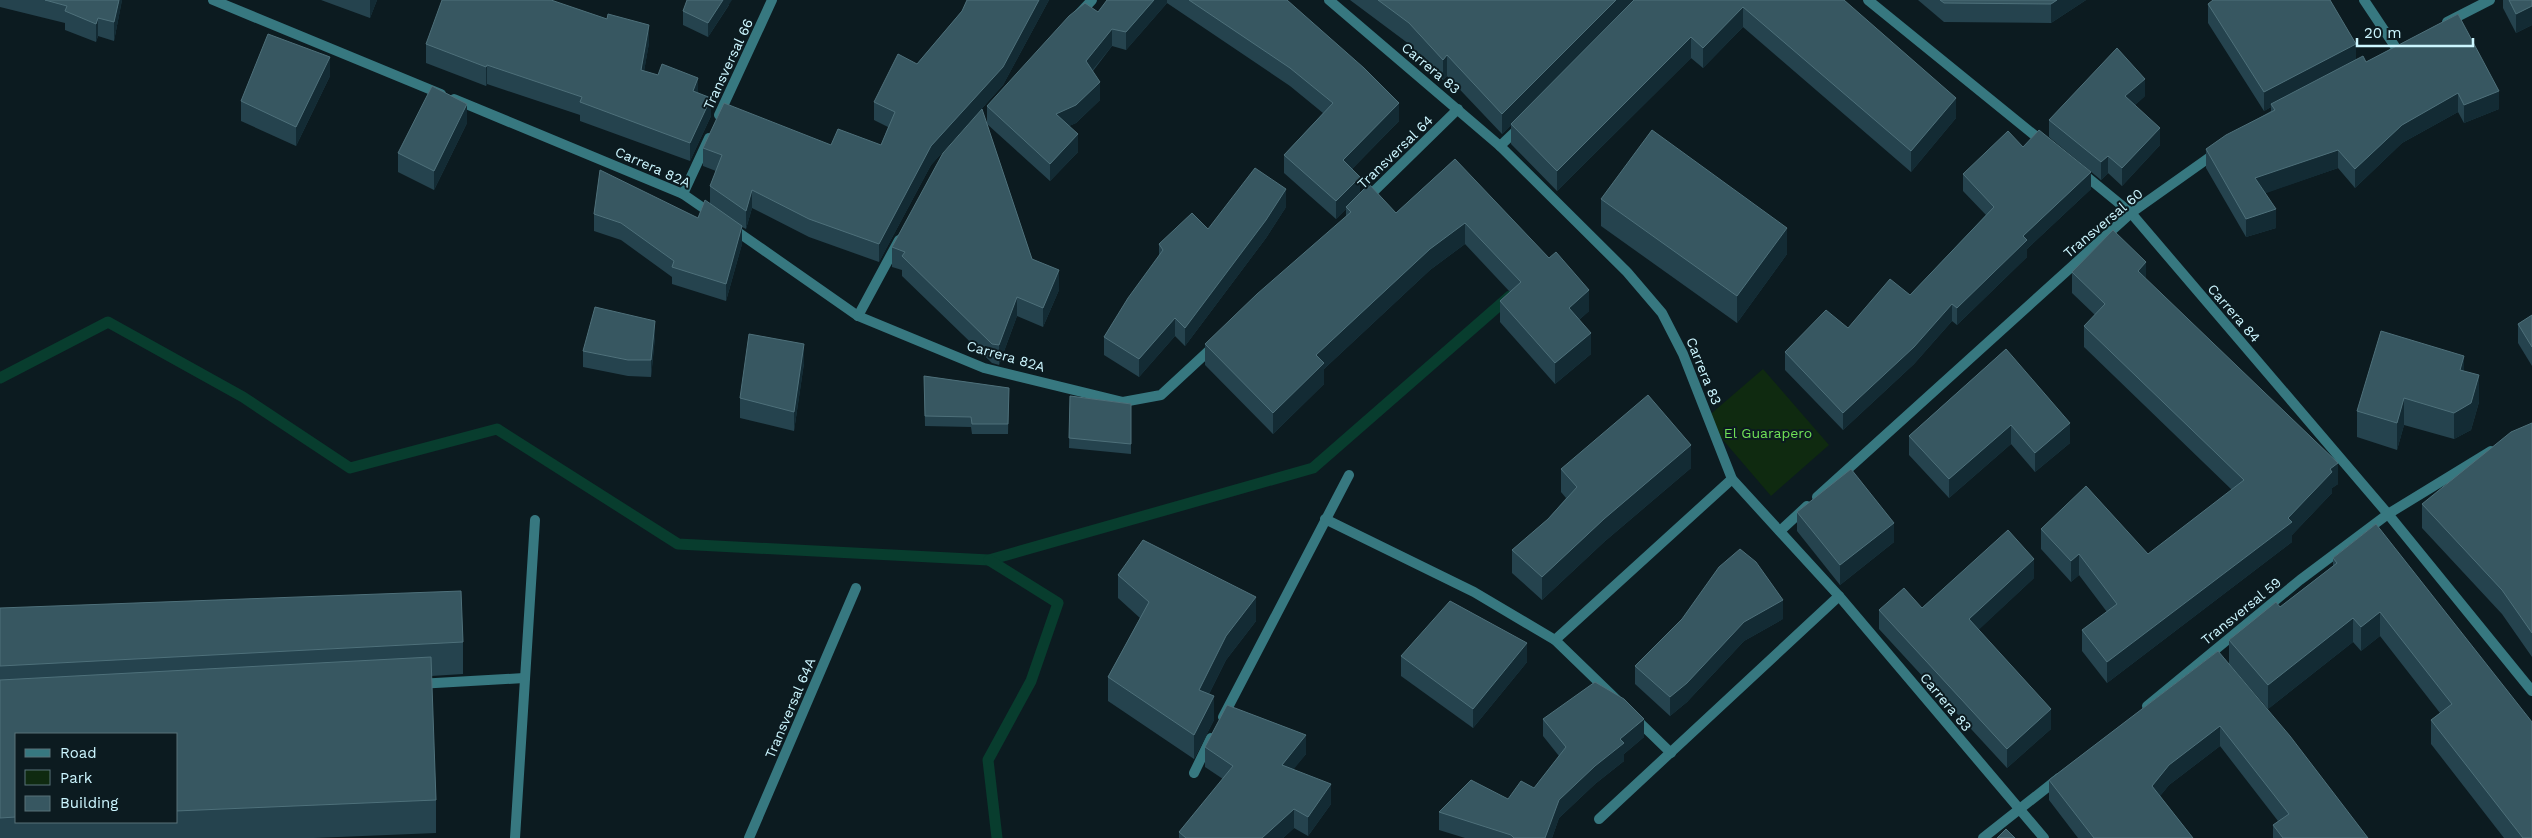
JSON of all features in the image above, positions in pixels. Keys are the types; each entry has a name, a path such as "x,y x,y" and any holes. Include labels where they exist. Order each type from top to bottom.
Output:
{"street":[{"name":"Carrera 82A","path":"213,0 684,194 858,316 984,368 1123,402 1161,395 1222,338"},
{"name":"Transversal 66","path":"684,194 772,0"},
{"path":"1067,26 1092,0"},
{"name":"Carrera 83","path":"1330,0 1500,146 1627,272 1662,313 1683,354 1732,479 1839,596 2044,838"},
{"path":"1868,0 2054,151"},
{"path":"2364,0 2396,48"},
{"path":"2439,26 2490,0"},
{"name":"Transversal 64","path":"1358,206 1458,109"},
{"path":"1500,146 1528,118"},
{"name":"Transversal 60","path":"1780,531 2131,214 2228,144"},
{"name":"Carrera 84","path":"2069,163 2131,214 2388,514 2532,691"},
{"path":"858,316 904,229"},
{"name":"Transversal 59","path":"2142,710 2214,657 2300,580 2388,514 2498,446"},
{"path":"1194,773 1349,475"},
{"path":"1555,640 1732,479"},
{"path":"1325,519 1474,592 1555,640 1671,753"},
{"path":"515,838 535,520"},
{"name":"Transversal 64A","path":"749,838 856,588"},
{"path":"1599,819 1839,596"},
{"path":"406,684 524,678"},
{"path":"1983,838 2020,811 2066,773"}],"green space":[{"name":"El Guarapero","path":"1763,369 1829,445 1771,496 1705,419"}],"building":[{"path":"45,0 119,0 114,22 98,18 96,24 65,11 67,6"},
{"path":"442,0 551,0 607,19 608,14 649,25 641,70 658,75 662,64 698,78 693,91 711,98 690,143 580,102 582,97 487,65 486,67 426,44"},
{"path":"687,0 723,0 708,23 683,11"},
{"path":"967,0 1039,0 1003,67 931,146 879,244 809,219 752,190 746,211 710,186 722,155 703,148 724,103 831,145 838,129 881,145 895,112 874,102 898,54 917,64 962,11"},
{"path":"1107,0 1154,0 1126,32 1112,29 1086,61 1100,82 1076,105 1056,114 1078,134 1050,164 987,106 1069,16 1085,3 1098,12"},
{"path":"1189,0 1287,0 1364,68 1399,103 1343,160 1360,177 1336,201 1284,155 1333,103 1290,68"},
{"path":"1378,0 1616,0 1502,114 1447,55 1443,60 1409,23"},
{"path":"1634,0 1844,0 1956,98 1911,151 1743,7 1703,48 1691,37 1557,171 1511,124"},
{"path":"1940,0 2057,0 2051,4 1944,3"},
{"path":"2213,0 2330,0 2356,44 2264,92 2208,4"},
{"path":"2509,0 2532,0 2532,6 2516,14"},
{"path":"2458,14 2499,91 2464,105 2458,93 2402,125 2355,169 2338,150 2255,178 2276,209 2246,219 2206,149 2226,135 2275,110 2271,104 2363,56 2366,62"},
{"path":"268,34 330,57 296,127 241,101"},
{"path":"2117,48 2145,79 2125,96 2160,128 2122,168 2108,156 2101,162 2049,120"},
{"path":"432,86 467,104 434,171 398,153"},
{"path":"982,109 1032,259 1059,270 1043,308 1017,297 999,345 992,344 902,256 905,252 892,247 943,153"},
{"path":"1652,130 1787,228 1737,296 1601,199"},
{"path":"2039,130 2091,172 2023,236 2027,240 1957,308 1952,304 1914,347 1843,413 1785,352 1826,310 1848,328 1890,279 1910,295 1994,207 1963,174 2008,131 2023,147"},
{"path":"1455,159 1549,258 1556,252 1589,290 1569,308 1591,333 1555,363 1500,301 1521,282 1465,223 1430,249 1316,355 1324,363 1273,413 1205,344 1257,294 1351,212 1346,207 1369,184 1396,213"},
{"path":"1255,168 1286,189 1266,220 1185,328 1175,318 1139,359 1104,337 1128,298 1163,250 1159,244 1192,213 1208,229"},
{"path":"600,170 698,218 705,200 742,226 726,284 672,267 674,261 621,223 594,214"},
{"path":"2113,230 2146,262 2138,271 2338,463 2330,469 2332,472 2288,518 2292,522 2107,662 2082,630 2117,604 2079,554 2071,561 2041,529 2086,486 2148,554 2244,480 2084,326 2105,304 2072,272"},
{"path":"595,307 655,321 651,360 628,360 583,351"},
{"path":"2532,315 2532,347 2518,324"},
{"path":"2381,331 2464,356 2460,370 2479,375 2471,403 2454,413 2404,398 2397,423 2357,411"},
{"path":"749,334 804,344 794,412 740,398"},
{"path":"2006,349 2070,423 2035,453 2011,425 1949,479 1909,436"},
{"path":"924,376 1009,388 1008,424 972,424 971,417 925,416"},
{"path":"1648,395 1691,445 1604,519 1542,577 1512,550 1548,519 1577,487 1561,469"},
{"path":"1070,396 1131,404 1131,444 1069,438"},
{"path":"2532,423 2532,633 2502,590 2422,504 2511,432"},
{"path":"1851,469 1894,523 1840,565 1797,512"},
{"path":"2376,524 2532,722 2532,838 2523,838 2431,720 2452,704 2380,612 2361,627 2353,618 2268,685 2229,640 2276,602 2280,607 2337,563 2333,558"},
{"path":"2008,530 2034,559 1969,619 2051,709 2007,749 1879,610 1904,588 1922,608"},
{"path":"1143,540 1256,597 1226,636 1199,690 1214,696 1194,735 1108,677 1149,602 1118,575"},
{"path":"1740,549 1756,562 1783,600 1744,622 1687,683 1670,697 1635,666 1682,619 1719,567"},
{"path":"461,591 463,642 0,666 0,608"},
{"path":"1450,601 1527,643 1473,709 1401,656"},
{"path":"2218,651 2290,736 2368,838 2283,838 2273,825 2289,814 2220,726 2169,765 2152,786 2193,838 2094,838 2049,780"},
{"path":"431,657 436,800 178,811 178,733 15,733 15,817 0,818 0,680"},
{"path":"1595,682 1624,699 1644,719 1620,739 1624,743 1595,766 1559,800 1545,838 1514,838 1511,835 1439,812 1471,780 1508,799 1521,781 1534,788 1566,747 1543,719"},
{"path":"1227,705 1306,735 1282,765 1331,784 1308,817 1294,809 1262,838 1186,838 1179,832 1233,766 1205,747"},
{"path":"2006,829 2015,838 1997,838"}],"waterway":[{"path":"0,378 108,322 243,397 350,468 497,429 678,544 989,560 1313,468 1510,296"},
{"path":"989,560 1058,603 1031,681 988,760 997,838"}]}
